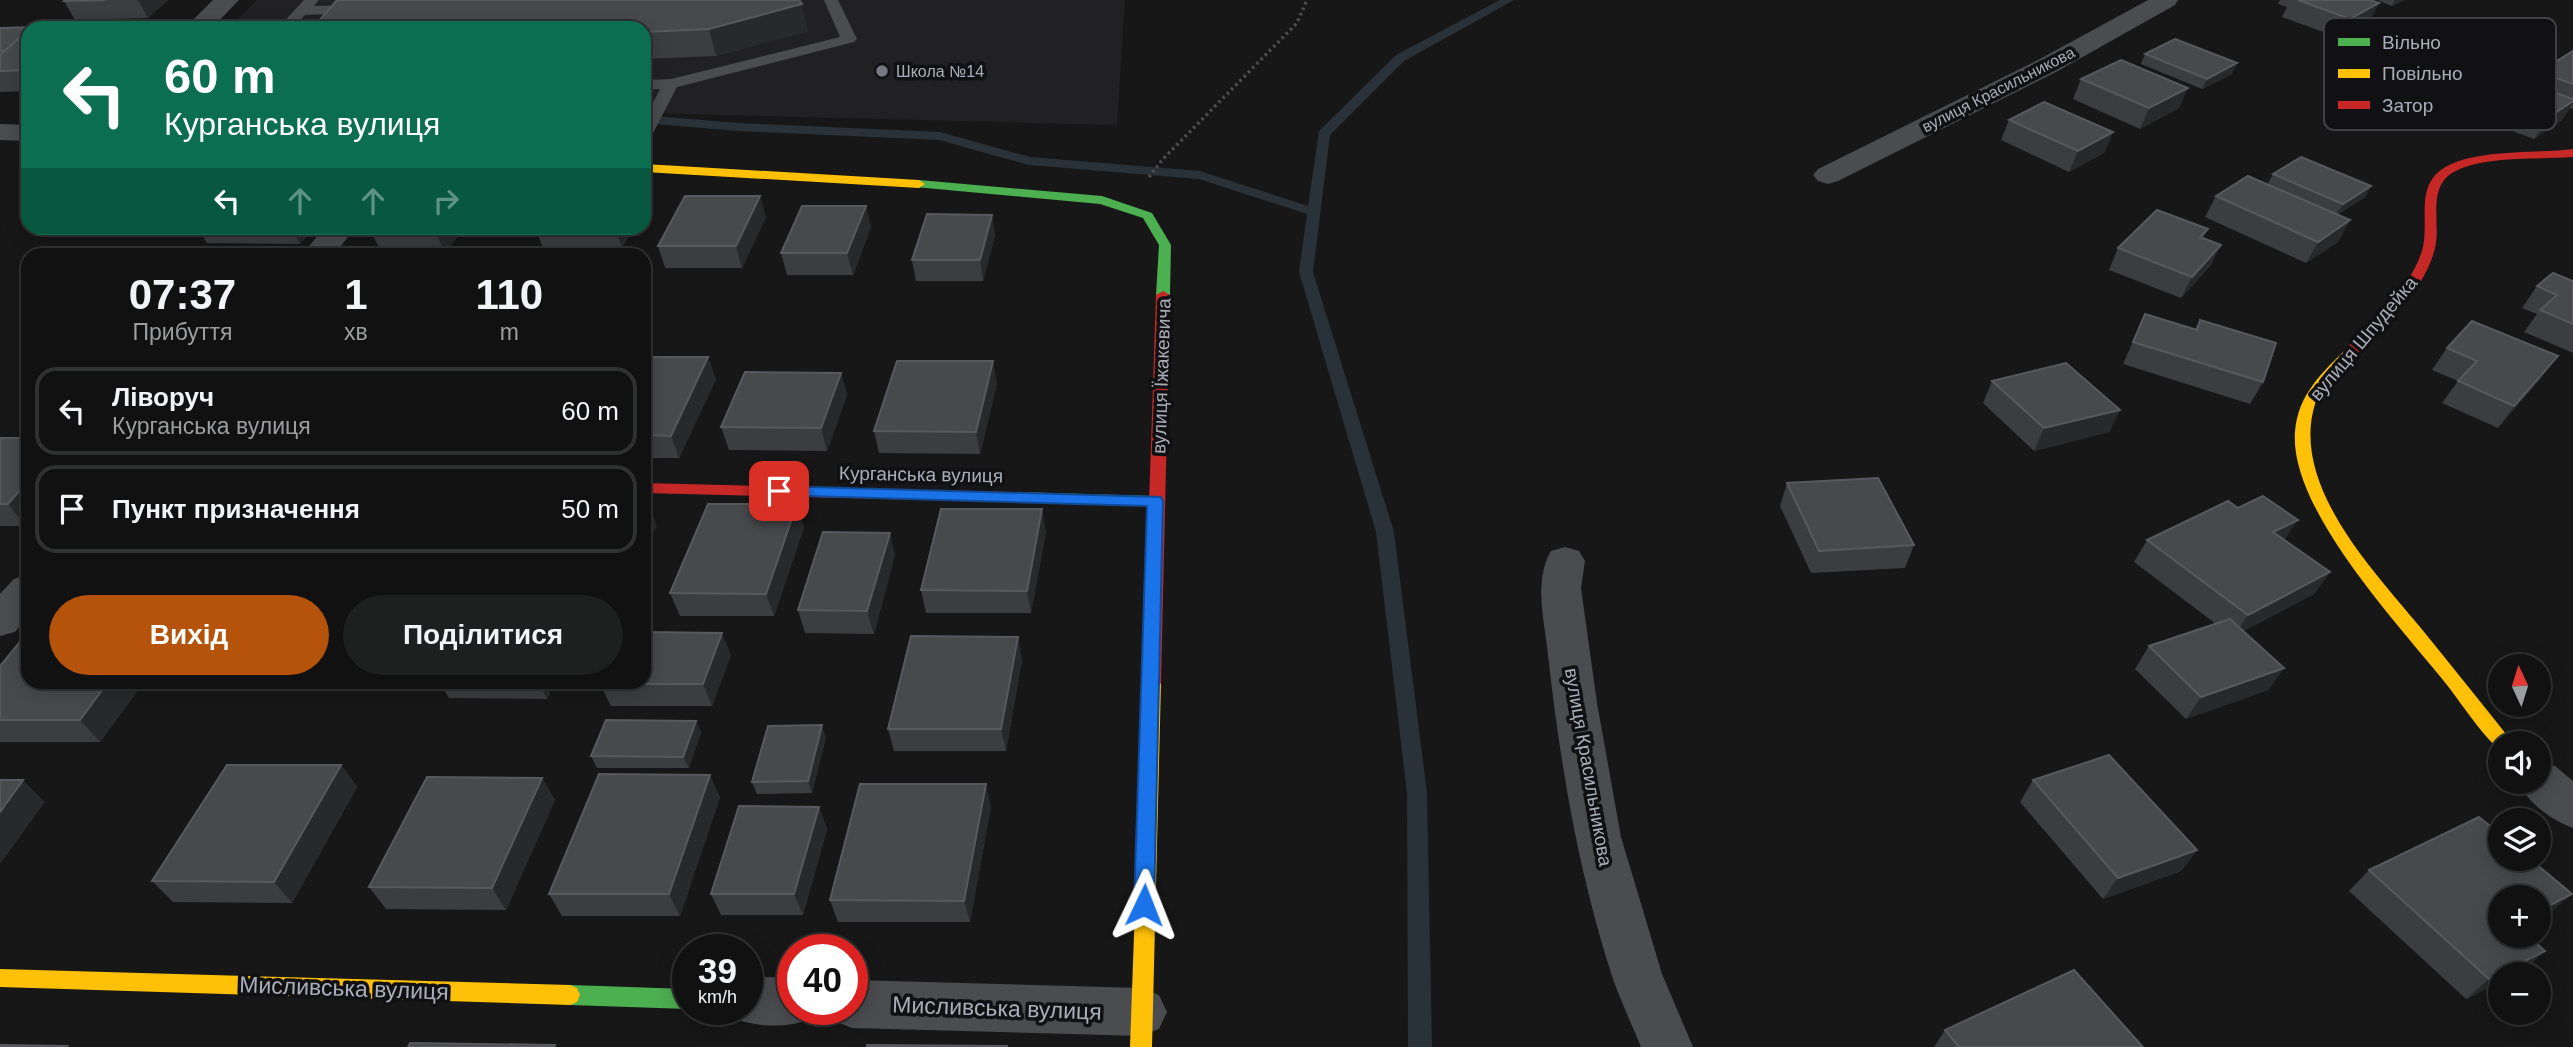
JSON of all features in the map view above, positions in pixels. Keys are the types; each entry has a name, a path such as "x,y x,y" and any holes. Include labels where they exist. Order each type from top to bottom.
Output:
{"street":[{"path":"205,21 227,0"},
{"name":"вулиця Красильникова","path":"1828,175 2047,66 2166,0"},
{"path":"0,132 21,134"},
{"name":"вулиця Шпудейка","path":"2494,731 2346,547 2316,494 2302,445 2307,405 2318,386 2418,274 2429,248 2429,210 2434,186 2445,171 2464,165 2556,157 2573,153"},
{"path":"651,168 989,188 1102,200 1148,216"},
{"name":"вулиця Їжакевича","path":"1141,1030 1164,245 1148,216"},
{"name":"Курганська вулиця","path":"651,488 1155,501"},
{"name":"вулиця Красильникова","path":"1565,561 1561,588 1575,703 1598,837 1637,974 1667,1047"},
{"path":"0,621 21,597"},
{"path":"2551,790 2573,809"},
{"name":"Мисливська вулиця","path":"0,978 672,999"},
{"name":"Мисливська вулиця","path":"868,1004 1141,1030"}],"lane":[{"path":"651,85 671,84 849,39 831,0"},
{"path":"292,21 307,6 370,8"},
{"path":"651,121 671,84"}],"path":[{"path":"1148,216 1140,190 1154,171 1297,23 1307,0"}],"shaded area":[{"name":"Школа №14","path":"257,0 1125,0 1117,125 651,113 651,21 236,21"}],"building":[{"path":"337,0 799,0 802,4 709,29 651,32 651,21 319,21"},
{"path":"2298,0 2370,0 2379,3 2347,18"},
{"path":"21,27 21,38 5,51 0,51 0,28"},
{"path":"21,38 21,70 0,71 0,55"},
{"path":"2175,39 2237,63 2207,79 2145,54"},
{"path":"2573,51 2573,84 2556,78 2556,62"},
{"path":"2121,60 2188,88 2149,108 2081,79"},
{"path":"2556,93 2573,101 2556,113"},
{"path":"2044,102 2113,132 2078,151 2009,120"},
{"path":"2301,157 2371,186 2343,204 2273,174"},
{"path":"2248,176 2350,220 2318,242 2216,196"},
{"path":"685,196 760,196 736,246 658,246"},
{"path":"802,206 866,206 847,253 781,253"},
{"path":"2157,210 2208,229 2200,237 2221,245 2192,277 2118,248"},
{"path":"927,214 992,215 980,260 912,260"},
{"path":"2553,273 2573,281 2573,324 2540,310 2557,295 2537,286"},
{"path":"2145,314 2197,330 2200,320 2276,343 2263,382 2133,342"},
{"path":"2472,321 2558,356 2514,406 2458,381 2477,361 2447,348"},
{"path":"651,357 708,357 671,436 651,435"},
{"path":"897,361 993,361 976,432 874,431"},
{"path":"2066,363 2120,410 2044,428 1992,381"},
{"path":"745,372 841,373 821,428 721,427"},
{"path":"0,438 21,438 21,489 8,504 0,504"},
{"path":"1878,478 1914,545 1819,551 1787,483"},
{"path":"2263,496 2298,520 2273,532 2330,572 2248,615 2147,540 2228,501 2238,508"},
{"path":"708,504 797,504 766,594 670,593"},
{"path":"941,509 1042,509 1027,591 921,590"},
{"path":"823,532 890,533 867,611 798,610"},
{"path":"2230,619 2284,668 2201,697 2149,646"},
{"path":"651,632 722,633 703,684 651,684"},
{"path":"911,636 1018,637 1001,729 888,729"},
{"path":"21,640 21,689 103,689 80,720 0,720 0,666"},
{"path":"606,720 696,721 683,757 591,756"},
{"path":"822,725 808,781 752,782 768,726"},
{"path":"2109,755 2197,850 2118,878 2033,780"},
{"path":"227,765 341,765 274,882 152,881"},
{"path":"599,774 710,775 669,894 549,894"},
{"path":"427,777 542,778 492,888 369,887"},
{"path":"0,780 23,780 0,812"},
{"path":"860,784 986,784 964,901 830,900"},
{"path":"739,806 819,807 794,894 711,894"},
{"path":"2479,817 2488,824 2488,871 2544,871 2572,894 2551,905 2551,885 2488,885 2488,948 2542,948 2545,951 2523,962 2488,962 2488,978 2369,870"},
{"path":"2074,970 2143,1047 1959,1047 1945,1030"},
{"path":"410,1043 555,1045 408,1047"},
{"path":"0,1045 67,1046 0,1047"},
{"path":"1007,1046 1007,1047 867,1047"}],"waterway":[{"path":"1314,212 1324,134 1400,58 1508,0"},
{"path":"651,120 738,127 940,136 1029,161 1200,175 1314,212"},
{"path":"1314,212 1306,272 1385,532 1417,793 1420,1047"}],"traffic: fast":[{"path":"919,184 1102,200 1148,216 1165,245 1163,295"},
{"path":"1013,497 1155,501"},
{"path":"570,995 672,998"}],"traffic: slow":[{"path":"651,168 919,184"},
{"path":"2352,351 2321,382 2308,404 2302,433 2306,463 2317,494 2334,525 2375,584 2494,731"},
{"path":"1141,1047 1152,683"},
{"path":"0,978 570,995"}],"traffic: jam":[{"path":"2352,351 2397,303 2417,276 2429,248 2431,197 2438,179 2446,172 2471,163 2573,153"},
{"path":"1152,683 1163,295"},
{"path":"651,488 1013,497"}],"place":[{"name":"Школа №14","path":"882,71"}],"route":[{"path":"779,491 1155,501 1144,905"}]}
